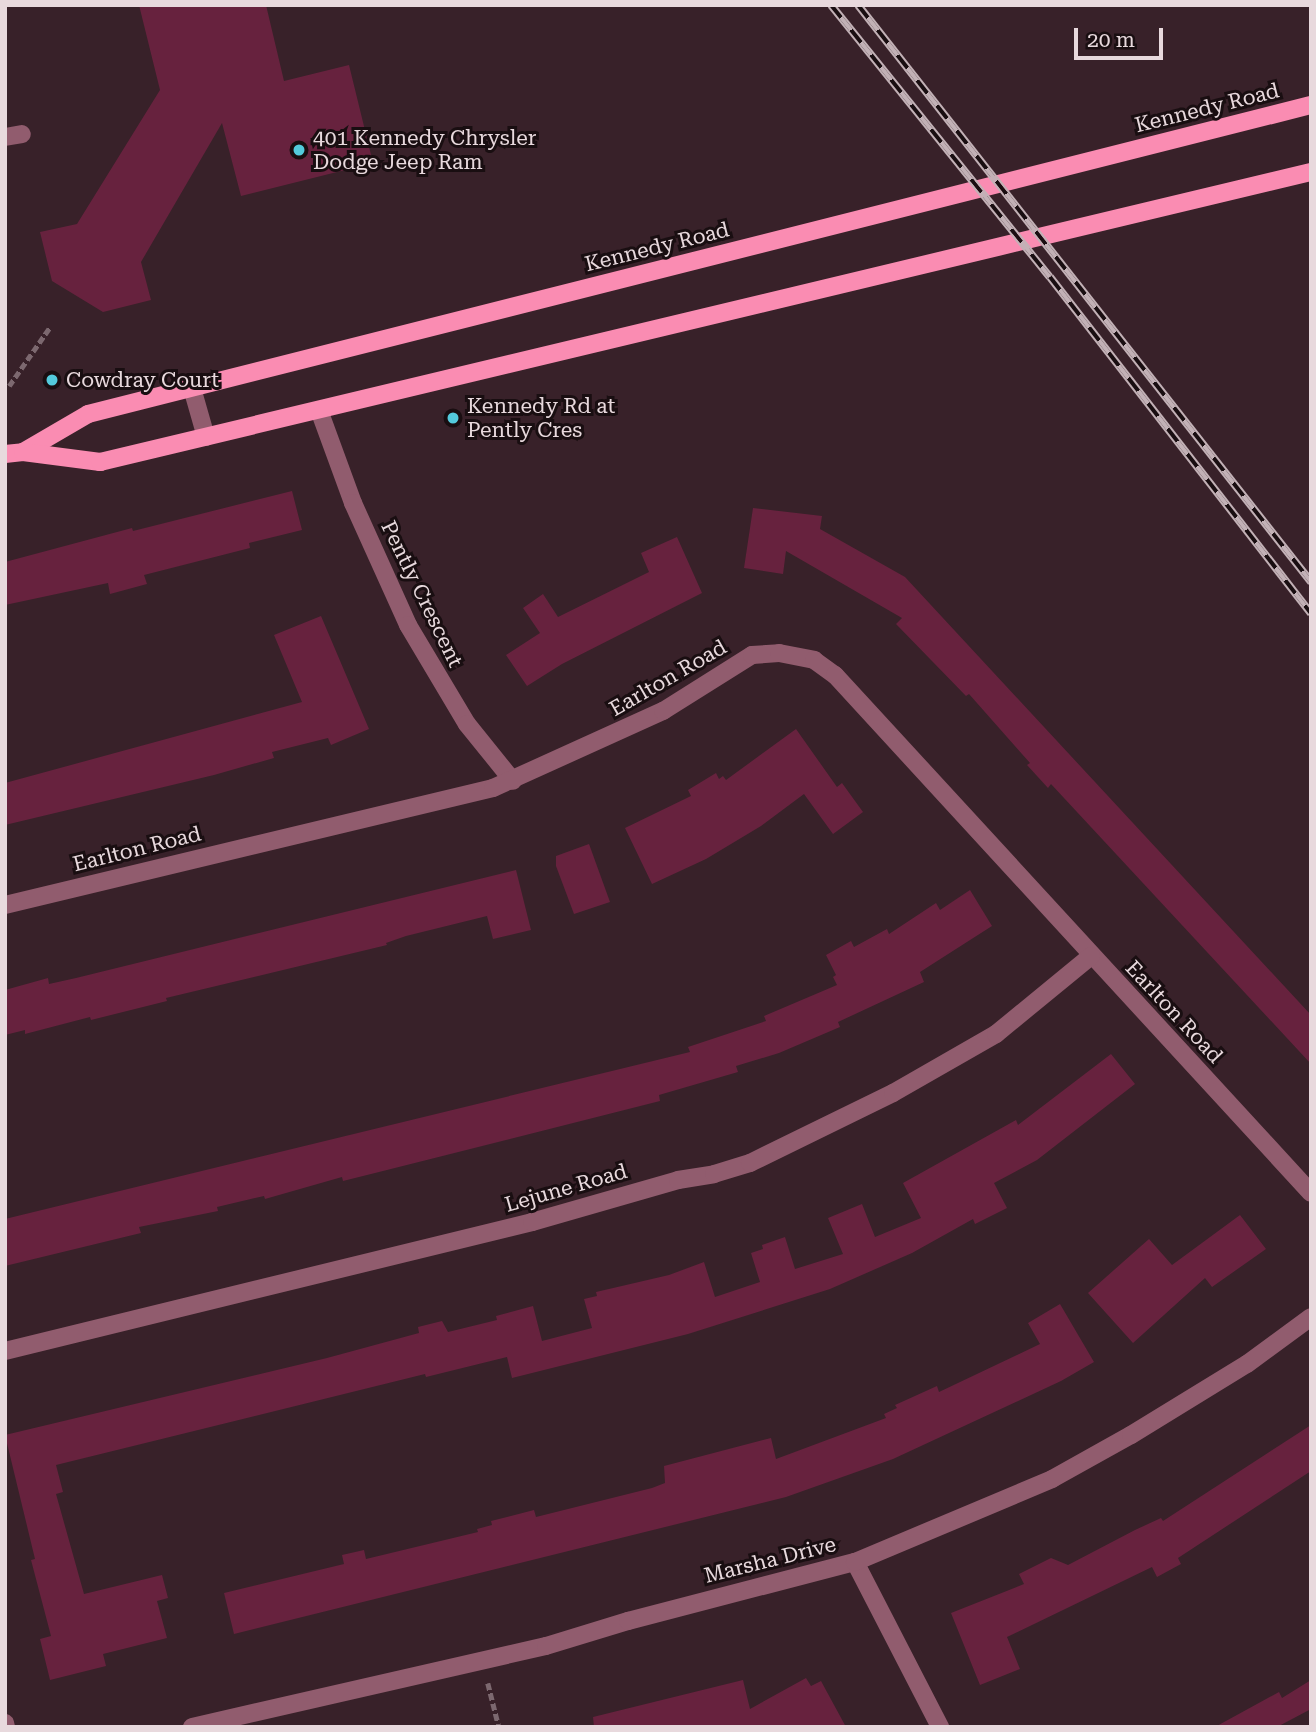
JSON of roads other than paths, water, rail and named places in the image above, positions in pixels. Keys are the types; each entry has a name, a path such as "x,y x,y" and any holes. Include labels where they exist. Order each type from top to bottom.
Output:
{"main road":[{"name":"Kennedy Road","path":"14,453 89,414 1311,105"},
{"name":"Kennedy Road","path":"14,453 100,463 1311,172"}],"street":[{"path":"192,388 206,437"},
{"name":"Pently Crescent","path":"319,410 353,503 408,625 467,724 513,781"},
{"name":"Earlton Road","path":"5,905 513,781 663,711 752,656 779,653 814,660 835,675 1311,1193"},
{"name":"Lejune Road","path":"5,1351 533,1223 678,1180 714,1174 750,1163 893,1093 996,1034 1091,956"},
{"name":"Marsha Drive","path":"192,1727 546,1646 628,1621 855,1562 1020,1494 1093,1457 1247,1364 1311,1317"},
{"path":"855,1562 940,1727"}],"railway":[{"path":"831,5 1050,277 1311,614"},
{"path":"858,5 1311,582"}],"place":[{"name":"401 Kennedy Chrysler Dodge Jeep Ram","path":"299,150"},
{"name":"Cowdray Court","path":"52,380"},
{"name":"Kennedy Rd at Pently Cres","path":"453,418"}]}
